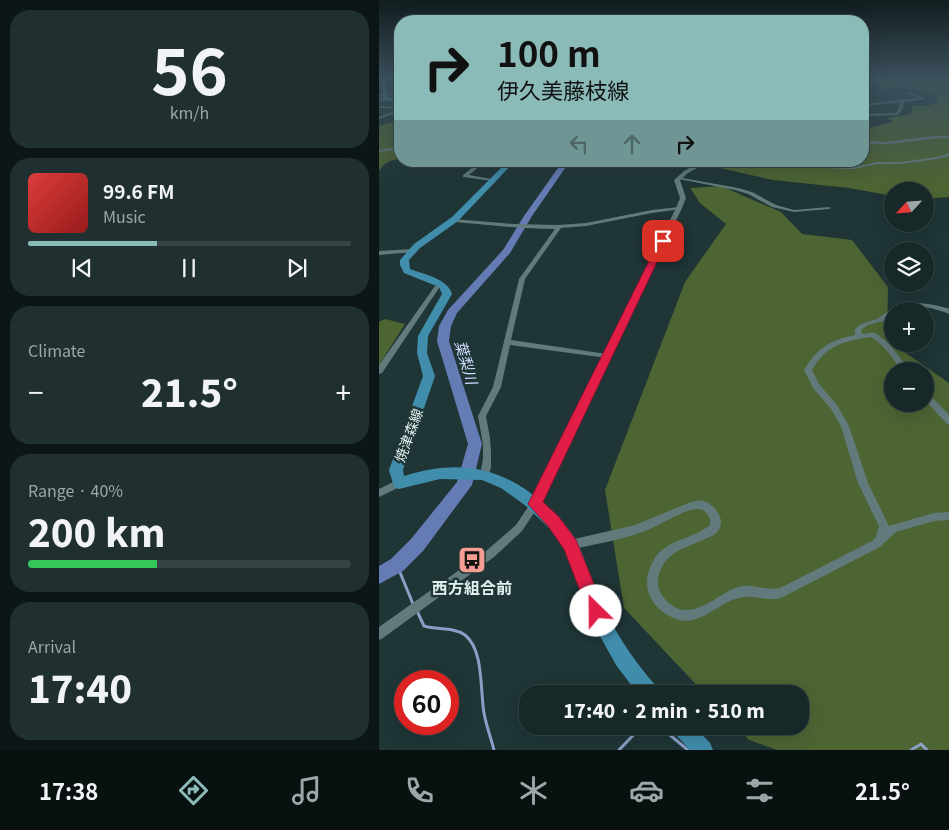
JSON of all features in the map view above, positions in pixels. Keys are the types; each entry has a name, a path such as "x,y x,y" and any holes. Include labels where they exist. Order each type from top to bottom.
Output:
{"main road":[{"path":"442,285 407,271 404,267 404,261 411,251 455,220 491,180 506,167"},
{"path":"535,504 679,208 683,198 678,184 679,178 696,167"},
{"name":"焼津森線","path":"442,285 446,289 447,294 423,336 423,352 429,376 396,470 399,483 420,475 482,474 501,482 535,504 553,522 570,545 604,628 643,685"},
{"path":"689,735 703,750"}],"street":[{"path":"379,114 387,115"},
{"path":"869,115 897,114"},
{"path":"379,118 387,115"},
{"path":"869,143 949,137"},
{"path":"379,151 394,149"},
{"path":"869,164 901,163 937,158 949,154"},
{"path":"476,167 465,176 491,180"},
{"path":"823,167 853,167"},
{"path":"679,178 736,189 750,193 774,206 795,211 829,208"},
{"path":"455,220 559,227 579,225 642,212 679,208"},
{"path":"482,474 488,457 488,439 482,416 497,387 522,279 559,227"},
{"path":"379,253 411,251"},
{"path":"379,371 437,287 442,285"},
{"path":"859,336 858,329 863,324 879,320 891,311 912,304 935,306 949,312"},
{"path":"880,539 884,526 863,483 845,426 834,407 816,386 808,370 829,345 859,336 877,336 900,362"},
{"path":"507,342 607,356"},
{"path":"934,406 949,422"},
{"path":"379,493 399,483"},
{"path":"379,634 490,554 519,528 535,504"},
{"path":"570,545 642,527 689,507 705,506 716,519 716,526 711,532 676,546 665,553 657,560 653,573 652,585 656,597 665,607 676,613 687,614 700,613 739,592 750,591 773,596 876,544 893,528 934,517 949,516"}],"green space":[{"path":"911,114 949,114 949,197 934,198 934,182 884,182 884,194 849,188 773,180 720,168 869,167 869,128 893,122 887,118"},
{"path":"394,122 394,160 383,165 379,171 379,126"},
{"path":"721,186 781,212 802,234 852,240 884,282 884,292 888,292 888,302 884,302 884,352 904,352 919,362 884,362 884,412 934,412 934,373 949,383 949,750 777,750 749,740 744,735 809,735 809,685 697,685 624,608 605,490 685,282 726,224 700,203 690,188"},
{"path":"385,319 405,324 379,365 379,322"}],"waterway":[{"name":"葉梨川","path":"379,575 397,565 417,545 464,485 475,444 443,341 445,326 452,312 507,251 528,216 563,167"},
{"path":"397,565 413,604"},
{"path":"417,611 424,626 461,632 471,642 478,660 484,713 494,750"},
{"path":"619,750 633,735"},
{"path":"670,735 688,750"},
{"path":"911,750 921,744 927,750"}],"place":[{"name":"西方組合前","path":"472,560"}],"route":[{"path":"596,611 570,545 553,522 535,504 663,241"}]}
